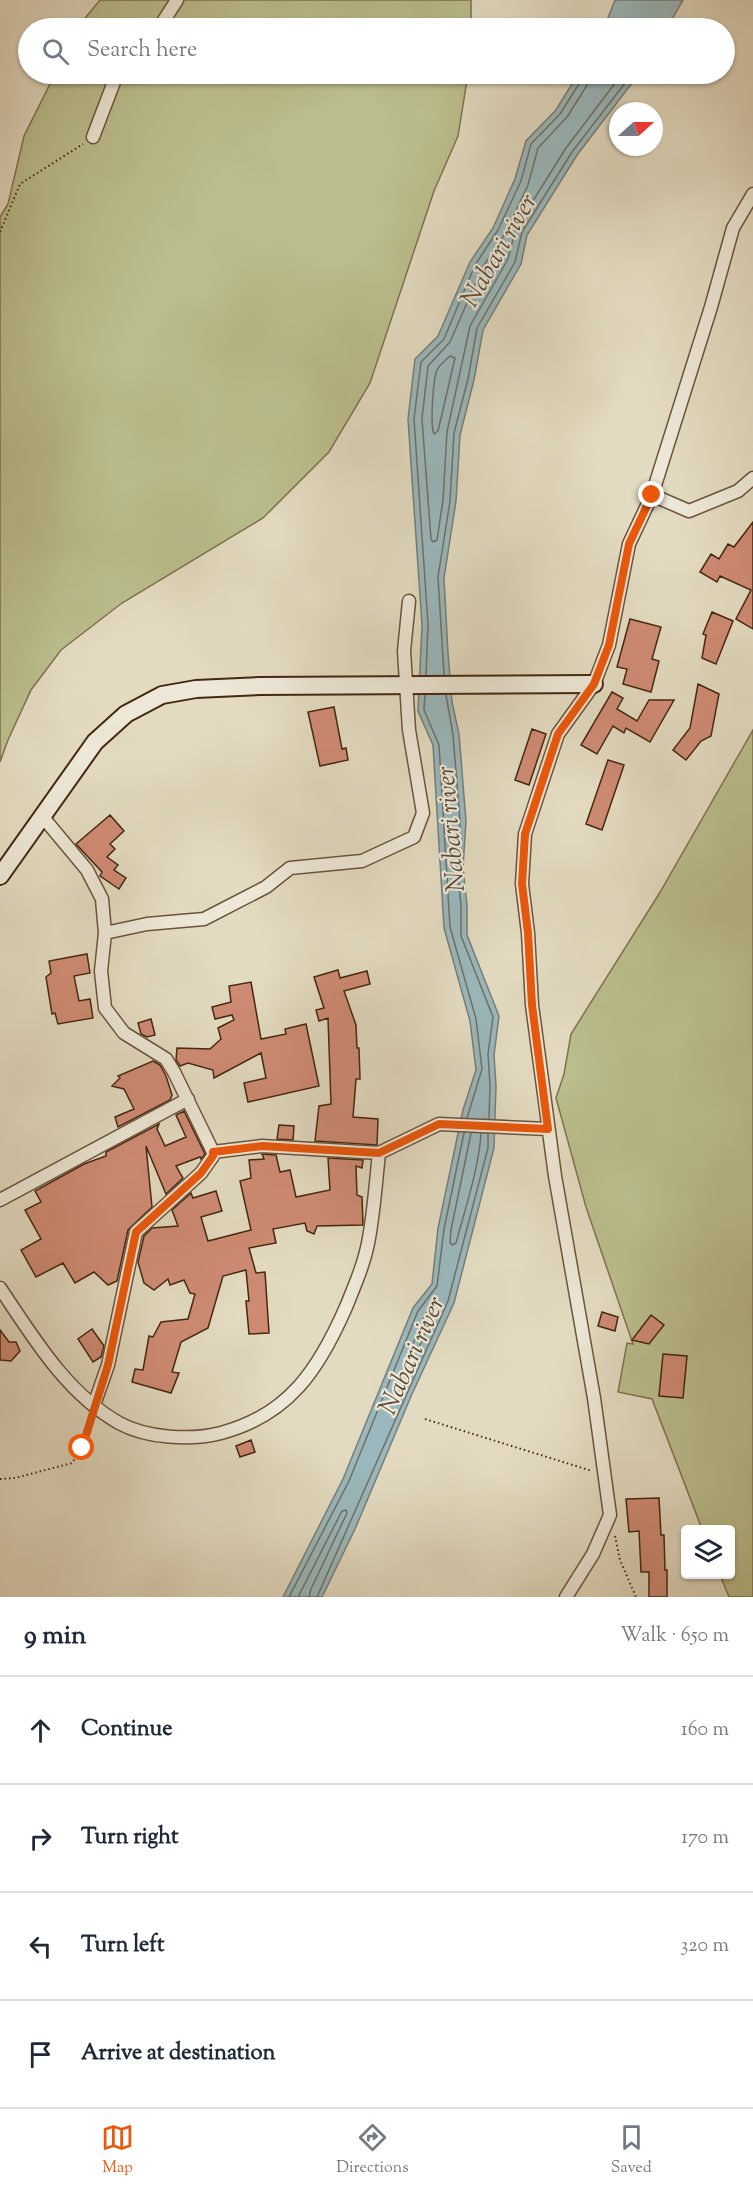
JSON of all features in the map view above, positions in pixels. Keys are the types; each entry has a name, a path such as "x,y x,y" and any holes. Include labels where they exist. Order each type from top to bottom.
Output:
{"street":[{"path":"165,18 177,0"},
{"path":"93,137 113,84"},
{"path":"566,1597 593,1554 610,1515 594,1398 548,1129 532,1005 528,933 522,884 525,834 558,734 594,684 609,645 629,544 652,495 711,307 733,228 753,194"},
{"path":"652,495 689,511 738,491 753,478"},
{"path":"105,933 147,924 204,919 266,887 290,868 362,861 414,837 423,813 409,730 404,651 409,601"},
{"path":"0,876 95,742 126,714 162,694 196,688 259,686 594,684"},
{"path":"42,816 87,870 102,899 105,933 101,971 105,1008 124,1034 166,1059 213,1152 213,1156 201,1173 136,1232 108,1365 94,1405"},
{"path":"0,1200 188,1099"},
{"path":"213,1152 262,1146 379,1153 439,1124 548,1129"},
{"path":"0,1288 51,1362 94,1405 120,1424 160,1436 202,1438 244,1427 282,1403 309,1376 327,1351 356,1284 369,1240 379,1153"}],"path":[{"path":"0,232 20,184 93,137"},
{"path":"0,1479 15,1478 72,1463 82,1448 94,1405"},
{"path":"425,1419 604,1475"},
{"path":"610,1515 620,1560 636,1597"}],"green space":[{"path":"100,0 471,0 471,18 85,18"},
{"path":"50,84 466,84 458,136 434,191 370,383 329,452 263,518 122,603 61,650 31,690 0,762 0,217 8,204 24,136"},
{"path":"753,730 753,1597 729,1597 722,1579 735,1579 735,1525 700,1525 652,1399 618,1392 627,1343 633,1344 586,1207 556,1098 564,1074 571,1034 659,894"}],"water":[{"path":"615,0 683,0 673,18 608,18"},
{"name":"Nabari river","path":"572,84 631,84 618,102 609,102 609,113 577,155 527,235 521,264 483,330 474,380 460,435 456,501 444,578 452,702 459,734 466,821 463,868 467,935 499,1016 494,1055 496,1086 494,1148 454,1303 412,1394 355,1529 322,1597 283,1597 343,1479 413,1308 432,1284 438,1228 463,1110 476,1070 470,1021 444,928 433,745 418,711 422,625 408,419 415,359 438,336 470,262 493,228 515,179 526,141 556,110"}],"building":[{"path":"753,522 753,629 736,619 751,590 720,576 717,582 700,572 711,554 719,559 728,544 734,547"},
{"path":"712,612 733,621 716,664 702,658 706,635 703,634"},
{"path":"630,619 661,627 652,659 659,661 651,692 623,684 627,669 617,667"},
{"path":"698,684 719,694 711,736 701,741 686,760 673,750 690,728"},
{"path":"612,692 623,698 617,709 637,721 649,700 674,700 650,742 626,728 624,733 613,726 597,754 581,745"},
{"path":"334,707 342,749 346,748 348,760 320,766 308,712"},
{"path":"532,729 546,734 529,785 515,780"},
{"path":"608,760 624,765 602,830 586,824"},
{"path":"110,815 124,831 110,844 115,849 107,857 118,865 114,870 126,878 119,889 100,876 102,872 76,844"},
{"path":"87,954 90,973 74,976 79,1001 90,999 93,1018 58,1024 55,1013 52,1014 46,977 51,973 49,961"},
{"path":"338,970 340,978 367,971 370,984 344,991 356,1025 357,1048 359,1048 360,1079 356,1079 353,1117 378,1119 377,1145 315,1141 319,1106 331,1104 328,1018 319,1021 316,1010 324,1008 314,977"},
{"path":"251,982 261,1039 286,1034 285,1029 306,1024 319,1086 248,1102 244,1083 266,1078 261,1053 214,1078 213,1070 188,1063 180,1066 176,1060 177,1048 210,1049 221,1039 218,1028 234,1020 232,1015 215,1019 212,1007 231,1002 229,986"},
{"path":"151,1019 155,1035 147,1037 141,1034 138,1023"},
{"path":"153,1061 160,1065 166,1076 172,1095 170,1100 118,1127 115,1117 134,1109 124,1089 112,1086 120,1078 118,1076"},
{"path":"184,1111 205,1154 201,1159 200,1157 176,1166 183,1178 166,1194 146,1146 152,1207 128,1230 117,1281 108,1285 94,1272 75,1283 63,1263 36,1277 21,1250 41,1239 25,1210 41,1202 35,1191 84,1164 106,1156 106,1152 159,1124 157,1129 165,1146 186,1137 176,1115"},
{"path":"279,1125 294,1126 293,1140 277,1139"},
{"path":"262,1154 276,1155 280,1172 290,1170 296,1197 330,1190 328,1158 363,1160 362,1168 356,1166 357,1195 362,1197 363,1225 317,1226 314,1234 307,1231 305,1223 273,1229 276,1243 249,1248 256,1273 265,1272 269,1333 249,1334 246,1270 223,1276 208,1328 181,1342 172,1372 179,1373 171,1393 132,1382 135,1369 143,1370 149,1336 153,1337 161,1322 188,1319 195,1294 190,1293 184,1280 170,1285 168,1279 154,1290 144,1283 138,1262 144,1236 152,1228 178,1226 172,1210 191,1193 193,1198 216,1191 222,1211 201,1217 208,1241 251,1230 240,1181 251,1178 249,1160 264,1159"},
{"path":"602,1312 618,1317 615,1331 598,1326"},
{"path":"651,1315 664,1325 649,1344 632,1340"},
{"path":"92,1329 104,1346 101,1357 93,1362 78,1339"},
{"path":"0,1330 9,1342 16,1342 20,1351 11,1361 0,1360"},
{"path":"663,1354 687,1356 683,1398 659,1396"},
{"path":"251,1440 255,1452 240,1457 236,1446"},
{"path":"659,1498 661,1535 664,1535 665,1570 667,1570 667,1597 649,1597 649,1572 641,1572 639,1531 629,1532 626,1499"}],"route":[{"path":"82,1448 108,1365 136,1232 201,1173 213,1156 213,1152 262,1146 379,1153 439,1124 548,1129 532,1005 528,933 522,884 525,834 558,734 594,684 609,645 629,544 652,495"}]}
